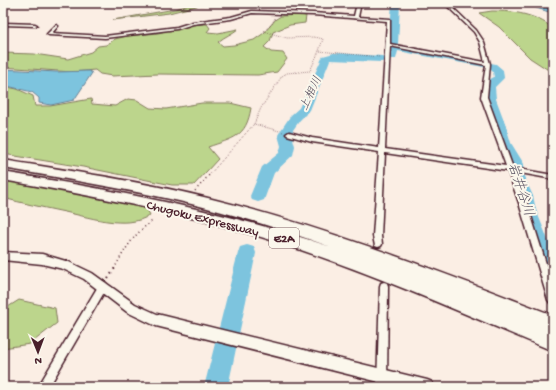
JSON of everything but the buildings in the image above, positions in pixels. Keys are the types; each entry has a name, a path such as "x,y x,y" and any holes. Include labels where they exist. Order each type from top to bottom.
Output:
{"highway":[{"name":"Chugoku Expressway","path":"3,164 134,187 236,211 319,236 371,254 553,325"},
{"name":"Chugoku Expressway","path":"3,176 84,189 180,210 270,233 376,270 553,341"}],"street":[{"path":"356,17 359,3"},
{"path":"446,3 479,36 488,65 484,97 509,169 523,203 553,300"},
{"path":"56,26 49,34 78,35 99,38 176,28 193,23 231,18 249,12 281,12 389,20 390,45 388,57 378,244"},
{"path":"3,24 35,25"},
{"path":"390,45 488,65"},
{"path":"289,134 312,140 509,169 553,177"},
{"path":"3,256 42,259 65,265 88,276 131,308 156,320 240,341 383,382 428,387"},
{"path":"42,387 103,286"},
{"path":"383,382 384,286"}],"path":[{"path":"195,191 254,124 261,108 282,76 287,73 310,71 319,51 322,39 315,37 287,38 264,31 281,12"},
{"path":"319,51 388,57"},
{"path":"254,124 273,128 289,134"},
{"path":"103,286 136,234 144,225 154,220"}],"green space":[{"path":"197,3 230,3 200,5 169,13 113,20 175,9"},
{"path":"492,11 524,14 539,19 553,28 553,73 530,58 499,27 479,13"},
{"path":"281,16 306,16 305,23 290,25 273,32 270,41 264,47 271,52 283,53 287,59 277,72 258,75 158,74 112,76 100,74 95,70 72,72 3,67 3,53 34,54 68,59 91,52 98,46 106,45 115,39 127,36 158,33 188,25 207,24 210,28 207,32 218,33 238,29 218,42 223,46 234,45 254,40 264,33 276,19"},
{"path":"3,86 17,89 33,96 35,106 50,106 91,99 92,104 115,106 128,99 137,100 150,108 166,109 202,103 230,103 251,108 249,118 242,131 231,139 208,147 218,159 194,185 172,185 83,167 3,154"},
{"path":"3,180 86,195 147,209 150,215 141,220 130,222 106,221 17,202 3,198"},
{"path":"19,300 55,308 57,323 30,344 3,348 3,310"}],"water":[{"path":"521,3 553,3 553,13 552,13"},
{"path":"3,69 56,72 89,71 92,73 74,100 51,105 39,103 39,98 32,92 3,85"}],"waterway":[{"name":"上相川","path":"393,57 396,3"},
{"name":"岩井谷川","path":"394,47 492,66 498,70 499,78 491,83 489,87 490,99 499,123 504,143 517,164 515,172 525,196 528,210 553,277"},
{"name":"上相川","path":"258,196 267,171 286,155 288,146 285,135 287,130 295,118 304,110 326,58 334,56 382,59"},
{"name":"上相川","path":"216,387 247,253"}]}
